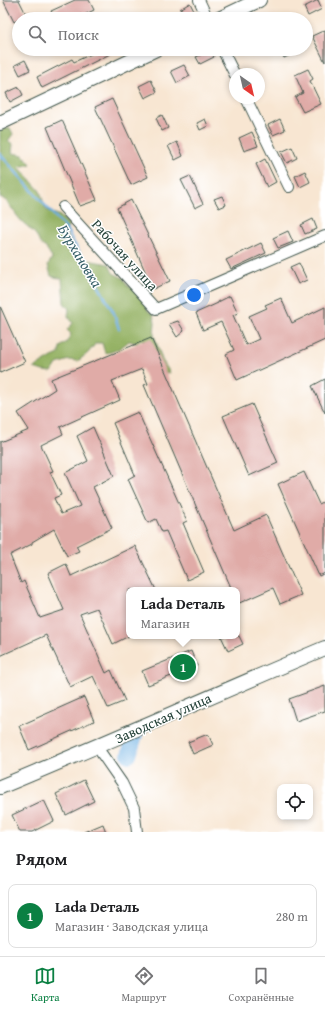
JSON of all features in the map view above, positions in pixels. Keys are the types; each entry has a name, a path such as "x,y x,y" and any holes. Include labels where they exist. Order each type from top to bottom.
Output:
{"street":[{"path":"199,0 205,12"},
{"path":"234,12 259,0"},
{"path":"0,123 141,56"},
{"path":"226,56 232,68"},
{"path":"249,104 289,187"},
{"name":"Рабочая улица","path":"63,207 156,309 325,236"},
{"name":"Заводская улица","path":"0,787 97,747 222,691 325,648"},
{"path":"97,747 122,783 134,808 137,832"}],"green space":[{"path":"10,128 13,134 8,141 13,144 12,153 23,155 31,164 19,167 40,191 46,210 60,216 69,224 65,233 75,250 87,260 109,264 113,273 123,278 127,285 134,289 145,303 148,311 153,314 155,322 154,335 162,360 170,373 155,370 145,350 143,339 136,343 129,341 112,352 105,353 102,343 96,343 88,353 78,361 69,360 57,364 52,372 34,368 59,354 60,347 67,342 71,334 67,330 73,323 68,316 69,309 64,303 62,279 51,276 48,265 52,258 49,252 40,243 37,236 20,219 3,198 0,197 0,130"}],"building":[{"path":"3,0 19,0 25,12 12,12 12,18"},
{"path":"75,0 89,0 94,10 90,12 51,11"},
{"path":"318,0 322,9 313,14 313,12 306,12 304,7"},
{"path":"190,3 194,12 182,12 180,9"},
{"path":"325,30 325,62 313,38 313,36"},
{"path":"87,56 106,56 42,88 37,77 72,59 74,62"},
{"path":"214,56 214,57 200,64 196,57"},
{"path":"25,60 30,70 20,75 15,65"},
{"path":"184,65 190,76 177,83 171,71"},
{"path":"308,69 313,79 310,81 321,104 303,112 295,97 303,93 295,75"},
{"path":"151,80 157,92 145,98 139,86"},
{"path":"19,87 23,95 10,102 6,93"},
{"path":"112,99 148,177 131,185 95,107"},
{"path":"162,115 168,128 162,131 156,118"},
{"path":"205,119 208,126 200,130 197,123"},
{"path":"280,119 285,130 273,135 268,125"},
{"path":"62,120 97,200 80,206 47,127"},
{"path":"252,132 258,146 244,151 239,138"},
{"path":"177,142 183,156 175,160 168,146"},
{"path":"292,147 297,158 287,163 281,152"},
{"path":"265,159 276,182 267,187 256,164"},
{"path":"305,171 310,182 300,187 295,176"},
{"path":"190,176 203,204 195,208 181,180"},
{"path":"222,196 226,205 219,208 214,199"},
{"path":"131,200 170,281 153,289 117,208"},
{"path":"313,219 317,229 305,234 301,225"},
{"path":"288,231 293,242 278,248 273,238"},
{"path":"261,243 266,253 231,269 226,260"},
{"path":"299,263 307,280 298,284 290,267"},
{"path":"230,296 238,313 233,315 246,345 259,339 249,316 267,308 265,305 281,298 292,323 325,307 325,340 237,380 226,354 234,350 221,322 203,330 196,313"},
{"path":"0,306 25,362 0,373"},
{"path":"178,321 184,331 177,337 169,324"},
{"path":"151,338 234,530 266,515 301,595 280,604 273,588 240,603 240,587 231,587 144,385 148,384 142,369 112,381 120,400 60,427 63,434 41,445 53,471 50,472 61,495 54,498 61,514 80,506 65,473 88,461 77,436 93,427 114,476 93,487 112,528 76,546 79,551 67,556 54,529 32,542 32,544 10,555 21,583 24,581 40,618 64,610 48,573 66,564 71,576 135,546 155,587 126,587 126,638 113,644 97,608 80,614 106,673 111,670 125,701 108,708 93,676 70,687 46,635 0,656 0,442 29,430 18,413 55,389 51,379"},
{"path":"325,379 325,413 312,386"},
{"path":"252,404 278,463 249,476 223,416"},
{"path":"138,412 187,521 183,523 204,572 187,580 166,531 162,532 156,519 148,523 128,479 135,475 113,423"},
{"path":"304,472 319,504 325,501 325,573 319,576 278,484"},
{"path":"240,638 243,644 228,651 222,639"},
{"path":"191,651 197,666 148,685 142,671"},
{"path":"325,686 325,711 296,721 289,699"},
{"path":"84,697 94,721 29,750 19,726"},
{"path":"208,734 213,745 193,754 188,742"},
{"path":"84,780 94,801 66,815 56,794"},
{"path":"44,800 54,821 32,832 20,832 12,815"},
{"path":"103,824 106,832 84,832"}],"waterway":[{"name":"Бурхановка","path":"0,154 66,229 114,313 119,329"},
{"name":"Бурхановка","path":"129,755 135,735"}],"place":[{"name":"Lada Dеталь","path":"183,667"}]}
